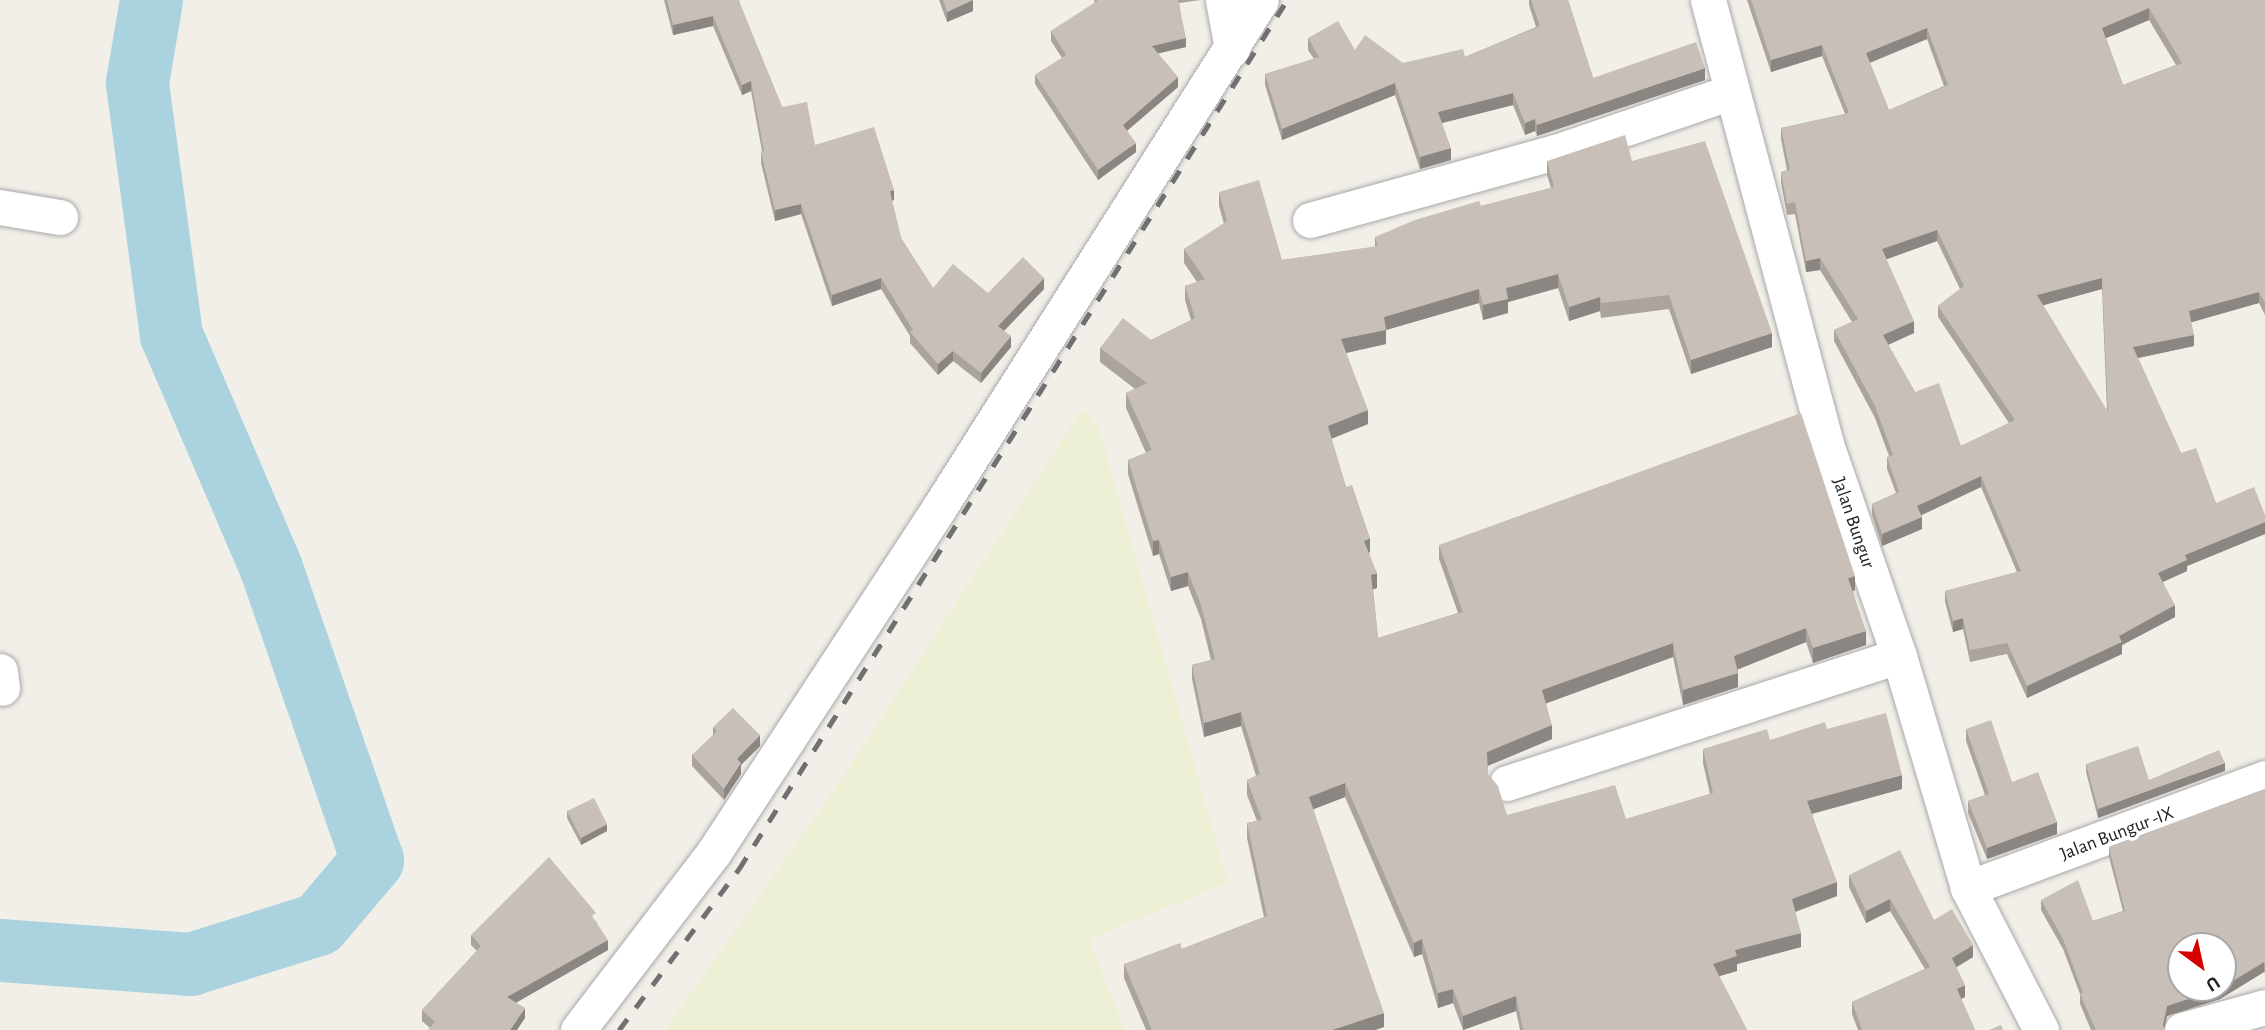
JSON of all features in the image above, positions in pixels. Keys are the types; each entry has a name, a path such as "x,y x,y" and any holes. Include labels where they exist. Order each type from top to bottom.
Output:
{"street":[{"path":"1223,0 1232,49"},
{"path":"578,1030 714,852 1261,0"},
{"name":"Jalan Bungur","path":"1708,0 1826,444 1899,656 1968,888 2041,1030"},
{"path":"1310,220 1556,152 1731,92"},
{"path":"0,207 60,217"},
{"path":"1507,783 1899,656"},
{"name":"Jalan Bungur -IX","path":"1968,888 2265,778"},
{"path":"2182,1030 2265,1007"}],"green space":[{"path":"1083,408 1098,425 1228,883 1089,939 1125,1030 665,1030 839,783"}],"building":[{"path":"667,0 739,0 782,107 807,102 815,145 874,127 894,190 890,191 901,238 933,288 953,264 988,293 1023,257 1044,278 998,326 1011,336 981,373 953,351 938,364 910,332 913,330 881,278 832,295 801,204 775,210 761,152 764,151 751,81 742,85 713,16 673,25"},
{"path":"943,0 973,0 947,12"},
{"path":"1097,0 1178,0 1186,38 1152,46 1178,77 1123,125 1136,143 1098,170 1035,75 1066,55 1051,31"},
{"path":"1531,0 1568,0 1593,78 1696,42 1705,68 1537,125 1535,119 1525,123 1513,93 1438,112 1451,148 1420,157 1395,83 1282,129 1265,74 1319,57 1308,38 1338,21 1355,50 1365,35 1403,63 1463,49 1465,57 1540,26"},
{"path":"1751,0 2265,0 2265,303 2259,292 2189,311 2194,335 2133,347 2181,453 2196,448 2216,503 2254,487 2265,522 2185,555 2187,560 2158,573 2175,605 2119,636 2122,642 2027,686 2007,643 1970,650 1963,618 1953,621 1945,591 2021,571 1981,476 1917,506 1922,517 1882,534 1872,504 1899,492 1887,457 1893,455 1875,406 1834,330 1858,319 1820,258 1806,261 1795,202 1787,204 1781,172 1790,170 1781,128 1849,113 1822,45 1771,60","holes":["2149,8 2182,63 2123,85 2102,28","1927,28 1948,85 1889,110 1866,53","1937,230 1964,286 1938,306 2015,420 1961,446 1939,383 1915,392 1883,335 1914,321 1882,249","2102,278 2108,412 2037,295"]},
{"path":"1625,135 1632,161 1705,141 1772,333 1691,360 1669,295 1601,303 1600,297 1569,307 1558,274 1506,288 1508,299 1483,305 1479,289 1384,317 1386,330 1341,339 1368,410 1328,426 1346,487 1352,485 1370,538 1364,541 1377,573 1371,575 1378,638 1463,612 1439,545 1801,413 1855,576 1848,578 1866,631 1813,648 1806,628 1734,656 1738,673 1683,690 1673,643 1542,690 1552,725 1487,752 1488,774 1498,786 1507,815 1615,785 1626,819 1713,793 1703,749 1767,729 1770,740 1825,722 1827,729 1886,713 1902,775 1807,801 1837,882 1792,899 1801,933 1735,950 1737,956 1713,964 1747,1030 1523,1030 1516,996 1463,1016 1453,989 1438,993 1422,939 1414,943 1345,783 1309,797 1384,1013 1332,1030 1152,1030 1124,964 1180,943 1182,949 1267,916 1247,823 1262,820 1247,780 1260,774 1241,712 1204,723 1192,665 1215,659 1201,605 1188,572 1171,577 1159,540 1153,541 1128,460 1152,450 1126,393 1147,383 1100,348 1123,318 1151,340 1195,318 1185,286 1205,279 1184,249 1227,221 1219,192 1259,180 1282,260 1378,246 1375,237 1415,220 1479,201 1481,206 1554,187 1547,161"},
{"path":"733,708 760,735 737,759 741,763 724,789 692,755 717,731 713,727"},
{"path":"1991,720 2012,782 2038,772 2057,822 1987,848 1968,801 1989,794 1966,729"},
{"path":"2138,746 2149,780 2219,750 2225,763 2098,809 2086,764"},
{"path":"2265,789 2265,963 2237,978 2237,932 2167,932 2167,1002 2179,1002 2167,1006 2163,1025 2165,1030 2096,1030 2080,994 2083,993 2063,939 2041,900 2078,880 2093,921 2125,911 2109,847"},
{"path":"594,798 607,824 581,838 567,811"},
{"path":"1900,850 1934,920 1952,909 1973,945 1952,958 1965,985 1957,989 1975,1030 1862,1030 1852,1002 1930,967 1890,899 1866,911 1849,875"},
{"path":"549,857 596,913 592,916 608,940 507,997 525,1008 510,1030 428,1030 435,1022 422,1010 481,946 471,935"},
{"path":"2001,1025 2003,1030 1989,1030"}],"waterway":[{"path":"0,950 190,964 318,924 372,860 271,568 171,335 137,82 151,0"}],"railway":[{"path":"619,1030 739,869 1287,0"}]}
